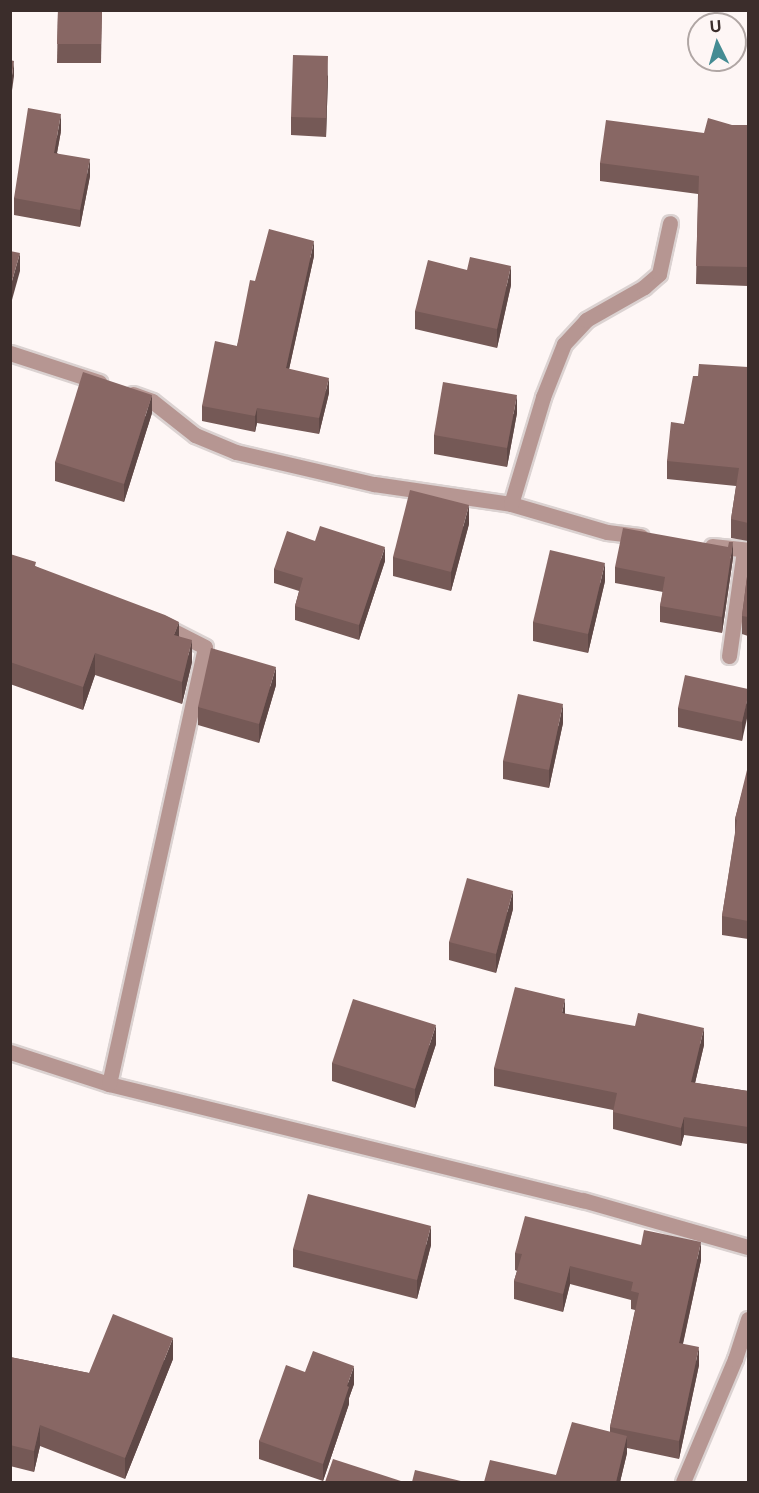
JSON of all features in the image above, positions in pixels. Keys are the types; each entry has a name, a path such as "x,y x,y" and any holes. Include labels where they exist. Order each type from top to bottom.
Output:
{"street":[{"path":"511,504 543,397 564,344 586,320 644,287 659,274 670,223"},
{"path":"10,353 152,401 195,435 236,453 374,484 511,504 607,531 653,538"},
{"path":"698,544 746,550 729,656"},
{"path":"109,1084 205,647 148,617"},
{"path":"10,1052 109,1084 583,1200 748,1247"},
{"path":"683,1482 735,1359 748,1319"}],"building":[{"path":"58,10 102,10 101,44 57,44"},
{"path":"293,55 328,56 326,118 291,117"},
{"path":"10,60 14,61 10,90"},
{"path":"28,108 61,114 54,153 90,159 80,210 14,198"},
{"path":"708,118 732,125 748,125 748,267 696,266 699,176 600,163 606,120 704,133"},
{"path":"269,229 314,241 286,368 329,378 319,418 257,408 255,416 202,406 215,341 237,346 250,280 255,281"},
{"path":"10,251 20,253 10,288"},
{"path":"470,257 511,266 497,329 415,311 428,260 467,270"},
{"path":"699,364 748,367 748,523 731,519 739,468 667,461 671,422 684,424 693,376 698,376"},
{"path":"83,372 152,395 124,484 55,462"},
{"path":"443,382 517,395 507,448 434,435"},
{"path":"410,490 469,505 451,572 393,557"},
{"path":"320,526 385,547 359,625 295,606 303,578 274,569 287,531 315,541"},
{"path":"623,528 728,547 729,542 733,542 722,617 660,606 665,577 615,567"},
{"path":"550,550 605,563 588,634 533,622"},
{"path":"10,554 36,562 35,566 179,622 174,635 192,640 182,682 95,653 83,687 10,662"},
{"path":"748,569 748,617 742,616"},
{"path":"211,648 276,667 259,724 198,707"},
{"path":"685,675 748,689 742,722 678,708"},
{"path":"518,694 563,704 549,770 503,761"},
{"path":"747,770 748,921 722,916 737,820 735,819"},
{"path":"467,878 513,891 496,954 449,942"},
{"path":"515,987 565,999 562,1013 635,1026 638,1013 704,1028 691,1082 748,1091 748,1127 684,1117 681,1128 613,1112 617,1093 494,1068"},
{"path":"353,999 436,1025 415,1089 332,1063"},
{"path":"308,1194 431,1226 417,1280 293,1249"},
{"path":"525,1216 641,1245 644,1230 701,1242 679,1343 699,1347 679,1441 610,1427 639,1293 631,1291 633,1282 570,1266 563,1294 514,1281 522,1254 515,1253"},
{"path":"113,1314 173,1338 125,1458 40,1425 34,1451 10,1445 10,1357 89,1373"},
{"path":"313,1351 354,1366 323,1464 259,1441 286,1365 305,1372"},
{"path":"572,1422 627,1436 616,1482 484,1482 490,1460 556,1475"},
{"path":"333,1459 404,1482 325,1482"},
{"path":"415,1470 465,1482 412,1482"}]}
